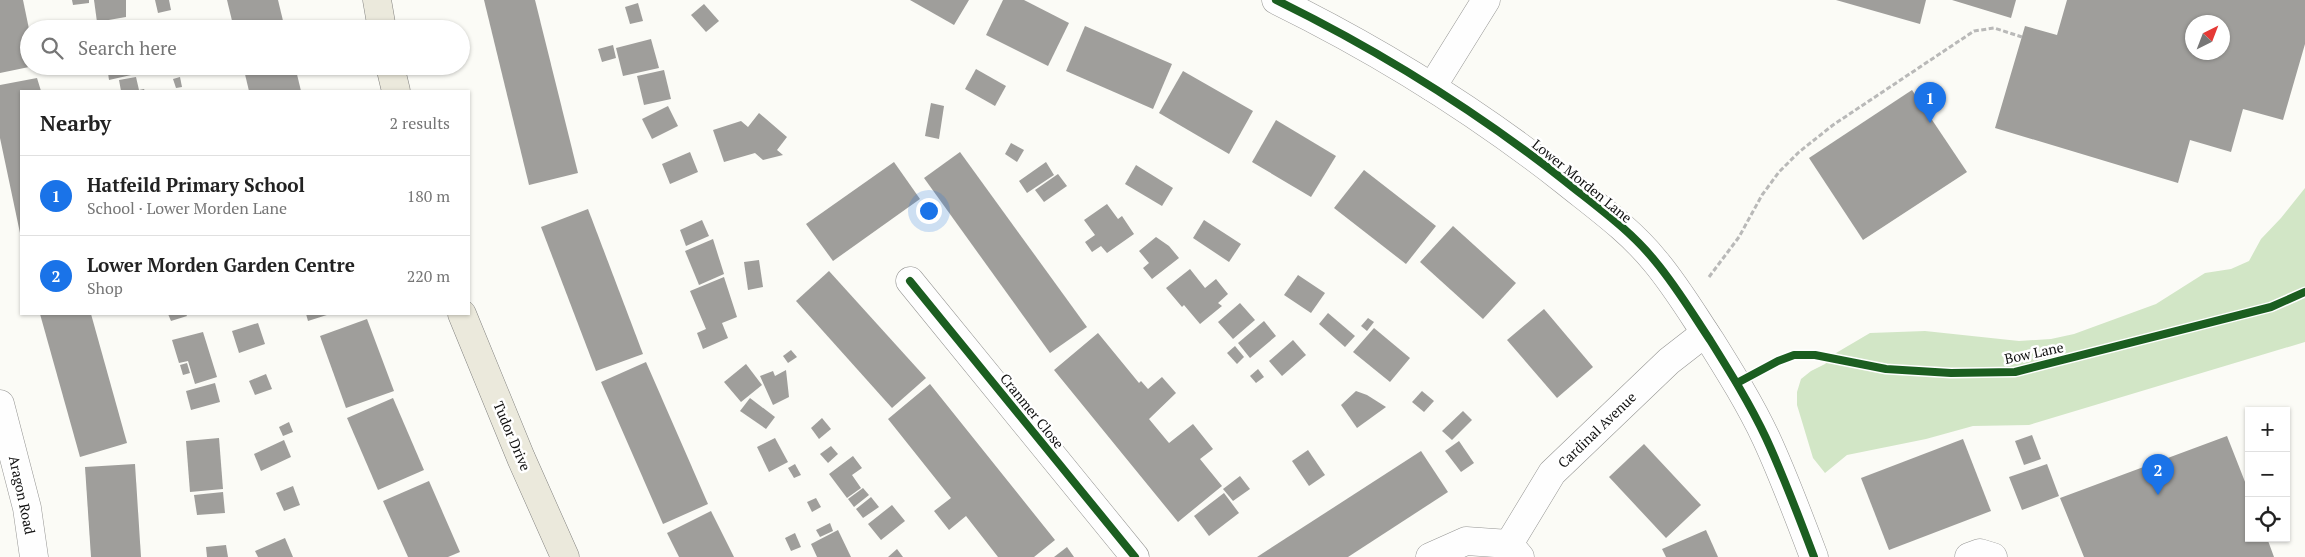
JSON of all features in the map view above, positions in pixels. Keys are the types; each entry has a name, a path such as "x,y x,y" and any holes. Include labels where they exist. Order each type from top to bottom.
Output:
{"main road":[{"path":"377,0 380,20"},
{"path":"392,75 396,90"},
{"name":"Tudor Drive","path":"462,315 521,458 565,557"}],"street":[{"name":"Lower Morden Lane","path":"1276,0 1322,23 1432,87 1542,163 1608,215 1654,259 1687,302 1737,383 1765,437 1814,557"},
{"path":"1432,87 1486,0"},
{"name":"Cranmer Close","path":"910,281 1135,557"},
{"name":"Cardinal Avenue","path":"1430,557 1466,541 1515,550 1552,473 1670,361 1705,333"},
{"name":"Aragon Road","path":"0,404 27,508 34,557"},
{"path":"1969,557 1980,552 1993,557"}],"path":[{"path":"1687,302 1720,264 1739,237 1762,195 1779,172 1798,152 1833,125 1974,32 1994,28 2022,37"}],"green space":[{"path":"2305,188 2305,342 2029,425 1973,426 1926,439 1847,455 1825,473 1813,458 1797,405 1797,392 1801,379 1825,364 1836,353 1870,333 1925,331 2019,341 2051,339 2074,334 2156,304 2205,273 2231,269 2249,261 2261,239"}],"building":[{"path":"0,0 23,0 27,20 20,20 20,69 0,73"},
{"path":"72,0 89,0 89,3 73,5"},
{"path":"94,0 126,0 126,17 97,20"},
{"path":"155,0 169,0 171,10 158,13"},
{"path":"227,0 278,0 283,20 232,20"},
{"path":"484,0 535,0 578,173 529,185"},
{"path":"910,0 969,0 954,25"},
{"path":"1003,0 1024,0 1069,23 1048,66 986,35"},
{"path":"1836,0 1926,0 1920,24"},
{"path":"1952,0 2016,0 2011,18"},
{"path":"2067,0 2305,0 2305,44 2283,120 2243,109 2231,152 2190,140 2178,183 1995,128 2025,26 2057,35"},
{"path":"638,3 643,21 630,24 625,7"},
{"path":"704,4 719,21 706,32 691,15"},
{"path":"1085,26 1172,64 1153,109 1066,71"},
{"path":"651,39 659,68 623,76 616,48"},
{"path":"613,45 616,58 602,62 598,49"},
{"path":"976,69 1006,86 995,106 965,89"},
{"path":"664,70 671,99 644,105 637,76"},
{"path":"1183,71 1253,111 1229,154 1159,113"},
{"path":"108,75 131,75 109,80"},
{"path":"245,75 297,75 301,90 249,90"},
{"path":"136,77 139,90 121,90 119,80"},
{"path":"180,77 182,87 176,88 173,79"},
{"path":"37,78 41,90 20,90 20,233 0,138 0,85"},
{"path":"1912,90 1967,172 1863,240 1809,158"},
{"path":"931,103 944,106 939,139 925,136"},
{"path":"668,106 678,126 652,139 642,119"},
{"path":"759,113 787,137 777,150 783,155 763,160 755,153 724,162 713,130 741,121 748,127"},
{"path":"1276,120 1336,156 1311,197 1252,162"},
{"path":"1011,143 1024,150 1017,162 1005,154"},
{"path":"690,152 698,172 670,184 662,164"},
{"path":"960,152 1087,327 1050,353 924,178"},
{"path":"894,162 920,199 833,261 806,224"},
{"path":"1046,162 1054,175 1027,193 1019,181"},
{"path":"1136,165 1173,188 1162,206 1125,184"},
{"path":"1364,170 1436,226 1406,264 1334,208"},
{"path":"1058,174 1067,186 1044,202 1035,190"},
{"path":"1107,204 1118,219 1122,216 1134,234 1107,253 1101,246 1092,252 1085,242 1095,235 1084,220"},
{"path":"588,209 643,354 596,371 541,227"},
{"path":"702,220 709,236 686,246 680,230"},
{"path":"1204,220 1241,244 1229,262 1193,238"},
{"path":"1453,226 1516,283 1483,319 1420,262"},
{"path":"1156,237 1169,246 1179,258 1152,279 1143,268 1149,263 1139,251"},
{"path":"713,239 724,274 699,285 685,251"},
{"path":"759,260 763,287 748,290 744,262"},
{"path":"1190,269 1205,288 1216,279 1228,294 1218,303 1222,306 1200,324 1166,288"},
{"path":"829,271 926,378 892,408 796,301"},
{"path":"1298,275 1325,293 1311,313 1284,295"},
{"path":"724,277 737,317 722,323 728,338 703,349 697,333 706,329 690,291"},
{"path":"1240,303 1255,320 1233,339 1218,322"},
{"path":"1544,309 1593,367 1557,398 1507,340"},
{"path":"1328,313 1355,336 1345,347 1319,324"},
{"path":"40,315 91,315 127,443 80,457"},
{"path":"168,315 187,316 171,321"},
{"path":"306,315 327,315 308,321"},
{"path":"1368,318 1374,322 1367,331 1361,326"},
{"path":"367,319 394,391 346,408 320,336"},
{"path":"1264,321 1276,336 1250,358 1238,343"},
{"path":"258,323 265,344 239,353 232,331"},
{"path":"1374,328 1410,358 1390,382 1353,352"},
{"path":"203,332 217,377 195,384 188,361 179,363 172,340"},
{"path":"1098,333 1139,383 1141,381 1148,389 1162,377 1176,393 1149,419 1169,443 1193,424 1213,449 1200,459 1222,486 1178,522 1054,370"},
{"path":"1293,340 1306,355 1282,376 1269,361"},
{"path":"1235,346 1244,357 1237,364 1227,353"},
{"path":"791,350 797,357 788,363 783,356"},
{"path":"646,362 708,504 663,524 601,382"},
{"path":"187,363 190,373 183,375 180,365"},
{"path":"746,364 762,385 741,402 724,382"},
{"path":"1258,369 1264,377 1256,383 1250,376"},
{"path":"786,370 789,397 773,405 760,376 773,371 775,376"},
{"path":"266,374 272,389 255,395 249,381"},
{"path":"215,383 220,402 191,410 186,391"},
{"path":"930,384 1055,540 1034,557 998,557 966,516 949,530 934,511 951,498 888,419"},
{"path":"1356,391 1367,395 1386,407 1357,428 1341,405"},
{"path":"1422,391 1434,401 1424,412 1412,402"},
{"path":"393,398 424,470 378,490 347,418"},
{"path":"750,398 775,417 766,429 740,411"},
{"path":"1463,411 1472,420 1452,440 1442,431"},
{"path":"822,418 831,429 819,439 811,428"},
{"path":"289,422 293,432 283,436 279,427"},
{"path":"2032,435 2041,459 2024,465 2015,441"},
{"path":"2227,436 2245,482 2245,542 2268,542 2274,557 2084,557 2060,498"},
{"path":"219,438 223,489 190,492 186,441"},
{"path":"775,438 788,462 769,472 757,447"},
{"path":"1963,439 1991,511 1889,550 1861,478"},
{"path":"284,440 291,457 261,471 254,454"},
{"path":"1459,441 1474,463 1461,472 1445,451"},
{"path":"1644,444 1701,505 1666,538 1609,477"},
{"path":"831,446 838,454 828,463 820,454"},
{"path":"1308,450 1325,475 1309,486 1292,461"},
{"path":"1421,451 1448,492 1348,557 1257,557"},
{"path":"853,456 862,468 852,475 861,488 847,498 829,474"},
{"path":"135,464 141,557 91,557 85,467"},
{"path":"795,464 801,475 794,478 788,468"},
{"path":"2047,464 2059,496 2022,510 2009,477"},
{"path":"1240,476 1250,489 1233,501 1223,489"},
{"path":"429,481 460,552 448,557 408,557 383,501"},
{"path":"293,486 300,505 284,511 276,493"},
{"path":"863,488 869,495 854,507 848,499"},
{"path":"223,492 225,513 197,515 194,495"},
{"path":"1224,493 1239,513 1209,536 1194,516"},
{"path":"871,497 879,507 863,518 856,509"},
{"path":"816,498 821,507 812,512 807,502"},
{"path":"892,505 905,521 881,540 868,524"},
{"path":"711,511 734,557 679,557 667,533"},
{"path":"830,523 833,531 820,537 816,530"},
{"path":"838,530 851,557 817,557 811,544"},
{"path":"1706,530 1718,557 1666,557 1662,549"},
{"path":"795,533 801,547 791,551 785,538"},
{"path":"285,538 293,557 258,557 255,551"},
{"path":"226,545 228,557 207,557 206,547"},
{"path":"1067,547 1074,557 1054,557"},
{"path":"897,549 903,557 888,557"}],"cycle path":[{"path":"1276,0 1389,61 1461,106 1531,155 1635,239 1663,270 1740,388 1779,467 1814,557"},
{"path":"910,281 1135,557"},
{"name":"Bow Lane","path":"1737,383 1778,361 1794,355 1815,355 1886,369 1951,373 2015,372 2271,307 2305,292"}],"place":[{"name":"Hatfeild Primary School","path":"1930,123"},
{"name":"Lower Morden Garden Centre","path":"2158,495"}]}
